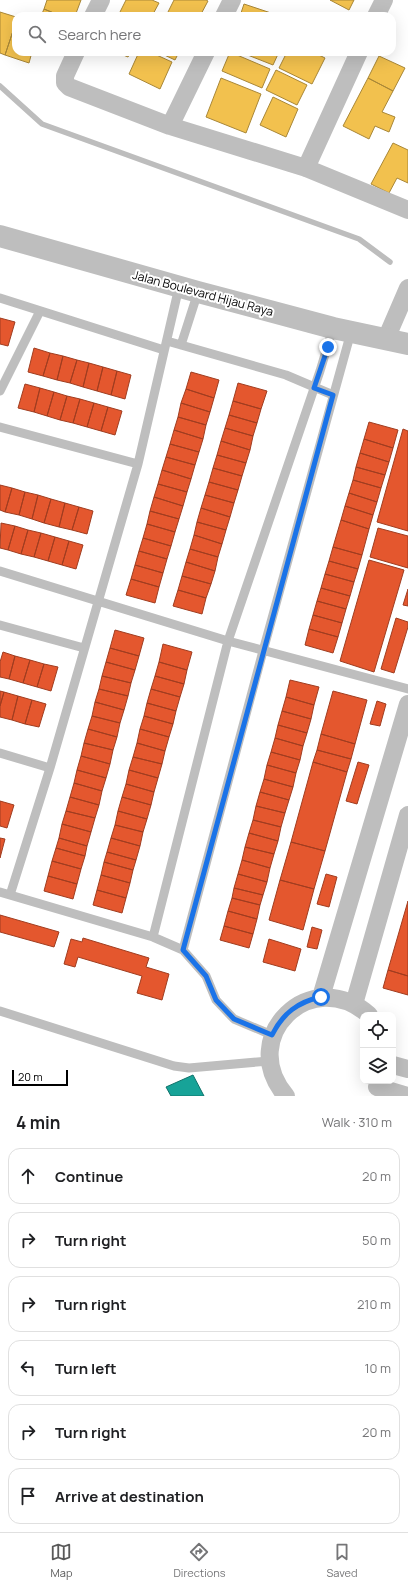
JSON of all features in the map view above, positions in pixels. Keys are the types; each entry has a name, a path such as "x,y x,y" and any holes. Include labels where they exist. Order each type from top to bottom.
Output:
{"street":[{"path":"95,12 101,0"},
{"path":"226,12 232,0"},
{"path":"378,12 384,0"},
{"path":"74,56 65,76 67,85 170,126 306,168 408,210"},
{"path":"170,126 204,56"},
{"path":"306,168 357,56"},
{"name":"Jalan Boulevard Hijau Raya","path":"0,236 186,299 337,336 401,340"},
{"path":"401,340 408,288"},
{"path":"321,997 408,704"},
{"path":"354,1004 408,815"},
{"path":"286,1096 275,1080 269,1061 269,1048 272,1035 278,1024 297,1006 321,997 334,998 354,1004 365,1012"},
{"path":"396,1066 408,1069"},
{"path":"375,1088 408,1096"}],"lane":[{"path":"0,298 164,350"},
{"path":"10,895 50,768 97,600 138,464 171,322 186,299"},
{"path":"181,345 187,326 186,299"},
{"path":"0,391 40,311"},
{"path":"183,950 263,651 345,354 337,336"},
{"path":"153,937 228,641 321,367 337,336"},
{"path":"167,340 286,375 333,395"},
{"path":"0,428 138,464"},
{"path":"0,571 228,641 408,689"},
{"path":"0,625 84,648"},
{"path":"0,754 50,768"},
{"path":"0,892 153,937 183,950 206,976 216,1000 234,1019 272,1035"},
{"path":"0,1011 174,1066 189,1068 269,1061"}],"building: Homes":[{"path":"47,0 81,0 76,12 51,12 44,9"},
{"path":"126,0 152,0 159,3 154,12 120,12"},
{"path":"174,0 208,1 202,12 168,12"},
{"path":"330,0 354,0 349,10"},
{"path":"244,4 268,12 241,12"},
{"path":"44,9 51,12 43,12"},
{"path":"0,12 12,16 12,34 5,55 0,53"},
{"path":"12,34 12,56 31,56 29,63 5,55"},
{"path":"137,56 159,56 172,62 160,89 129,74"},
{"path":"166,56 177,56 175,60"},
{"path":"228,56 239,56 270,69 262,88 222,71"},
{"path":"250,56 277,56 273,65"},
{"path":"285,56 321,56 325,58 312,84 279,68"},
{"path":"379,56 405,68 393,91 368,78"},
{"path":"276,70 307,85 297,105 266,90"},
{"path":"221,78 261,94 246,133 206,117"},
{"path":"368,78 393,91 382,112 395,117 389,132 375,126 369,139 343,126"},
{"path":"273,97 298,109 286,137 260,125"},
{"path":"393,143 408,150 408,183 397,178 389,193 371,184"}],"building: Shops":[{"path":"0,318 15,322 8,346 0,344"},
{"path":"34,348 50,353 43,376 28,372"},
{"path":"50,353 63,356 57,380 43,376"},
{"path":"63,356 77,360 70,383 57,380"},
{"path":"77,360 89,363 83,387 70,383"},
{"path":"89,363 103,367 97,391 83,387"},
{"path":"103,367 117,371 111,395 97,391"},
{"path":"117,371 131,375 125,399 111,395"},
{"path":"191,372 219,380 214,398 186,389"},
{"path":"238,383 267,391 261,409 233,401"},
{"path":"25,384 40,388 34,412 18,408"},
{"path":"40,388 54,392 47,416 34,412"},
{"path":"186,389 214,398 210,412 181,403"},
{"path":"54,392 67,396 60,420 47,416"},
{"path":"67,396 80,399 73,423 60,420"},
{"path":"80,399 94,403 87,427 73,423"},
{"path":"233,401 261,409 257,423 229,415"},
{"path":"94,403 108,407 101,431 87,427"},
{"path":"181,403 210,412 206,425 178,417"},
{"path":"108,407 122,411 115,435 101,431"},
{"path":"229,415 257,423 253,436 225,428"},
{"path":"178,417 206,425 203,439 174,430"},
{"path":"369,422 398,430 393,448 364,439"},
{"path":"225,428 253,436 250,450 221,441"},
{"path":"403,429 408,431 408,531 377,522"},
{"path":"174,430 203,439 199,452 170,444"},
{"path":"364,439 393,448 389,462 360,453"},
{"path":"221,441 250,450 246,463 217,455"},
{"path":"170,444 199,452 195,465 166,457"},
{"path":"360,453 389,462 385,475 356,467"},
{"path":"217,455 246,463 242,476 213,468"},
{"path":"166,457 195,465 191,479 162,470"},
{"path":"356,467 385,475 381,488 353,480"},
{"path":"213,468 242,476 238,490 209,482"},
{"path":"162,470 191,479 187,492 158,484"},
{"path":"353,480 381,488 377,502 349,493"},
{"path":"209,482 238,490 234,503 205,495"},
{"path":"158,484 187,492 183,506 154,497"},
{"path":"0,485 12,488 5,512 0,510"},
{"path":"12,488 25,492 19,515 5,512"},
{"path":"25,492 38,495 32,519 19,515"},
{"path":"349,493 377,502 373,515 345,506"},
{"path":"38,495 51,499 44,523 32,519"},
{"path":"205,495 234,503 230,517 201,508"},
{"path":"154,497 183,506 179,519 150,511"},
{"path":"51,499 65,503 59,527 44,523"},
{"path":"65,503 79,507 72,530 59,527"},
{"path":"345,506 373,515 369,529 341,520"},
{"path":"79,507 93,511 87,534 72,530"},
{"path":"201,508 230,517 226,530 197,522"},
{"path":"150,511 179,519 175,532 147,524"},
{"path":"341,520 369,529 362,555 333,547"},
{"path":"197,522 226,530 222,544 194,535"},
{"path":"1,523 15,526 8,550 0,548"},
{"path":"147,524 175,532 171,546 143,538"},
{"path":"15,526 28,530 21,554 8,550"},
{"path":"378,528 408,536 408,568 370,557"},
{"path":"28,530 41,533 34,557 21,554"},
{"path":"41,533 55,537 48,561 34,557"},
{"path":"194,535 222,544 218,557 190,549"},
{"path":"55,537 69,541 62,565 48,561"},
{"path":"143,538 171,546 167,559 139,551"},
{"path":"69,541 83,545 76,569 62,565"},
{"path":"333,547 362,555 358,569 329,561"},
{"path":"190,549 218,557 215,571 186,562"},
{"path":"139,551 167,559 163,573 135,565"},
{"path":"369,560 404,570 374,672 340,661"},
{"path":"329,561 358,569 354,582 325,574"},
{"path":"186,562 215,571 211,584 182,576"},
{"path":"135,565 163,573 159,587 131,579"},
{"path":"325,574 354,582 350,596 321,588"},
{"path":"182,576 211,584 206,598 178,590"},
{"path":"131,579 159,587 155,603 126,595"},
{"path":"321,588 350,596 346,609 317,601"},
{"path":"408,589 408,606 403,605"},
{"path":"178,590 206,598 202,614 173,606"},
{"path":"317,601 346,609 342,623 313,615"},
{"path":"313,615 342,623 338,637 309,629"},
{"path":"396,618 408,622 408,627 394,673 381,669"},
{"path":"309,629 338,637 333,653 305,645"},
{"path":"115,630 144,638 139,656 110,648"},
{"path":"163,644 192,652 187,670 159,662"},
{"path":"110,648 139,656 135,670 106,662"},
{"path":"3,652 15,656 9,679 0,677 0,662"},
{"path":"15,656 30,660 23,683 9,679"},
{"path":"30,660 44,664 37,687 23,683"},
{"path":"106,662 135,670 131,683 102,676"},
{"path":"159,662 187,670 184,684 155,676"},
{"path":"44,664 58,667 51,691 37,687"},
{"path":"102,676 131,683 128,696 99,689"},
{"path":"155,676 184,684 180,697 151,689"},
{"path":"290,680 319,687 314,705 286,697"},
{"path":"99,689 128,696 124,710 95,702"},
{"path":"151,689 180,697 176,711 147,703"},
{"path":"0,691 4,692 0,706"},
{"path":"333,691 367,700 355,744 321,734"},
{"path":"4,692 18,696 12,720 0,717 0,706"},
{"path":"18,696 32,700 25,724 12,720"},
{"path":"286,697 314,705 311,719 282,711"},
{"path":"32,700 46,704 39,727 25,724"},
{"path":"377,701 386,704 380,726 370,724"},
{"path":"95,702 124,710 120,723 92,716"},
{"path":"147,703 176,711 173,724 144,716"},
{"path":"282,711 311,719 307,733 278,725"},
{"path":"92,716 120,723 117,737 88,729"},
{"path":"144,716 173,724 169,737 140,729"},
{"path":"278,725 307,733 303,746 275,738"},
{"path":"88,729 117,737 113,750 84,743"},
{"path":"140,729 169,737 165,751 137,743"},
{"path":"321,734 355,744 351,759 317,750"},
{"path":"275,738 303,746 300,760 271,752"},
{"path":"84,743 113,750 110,764 81,756"},
{"path":"137,743 165,751 162,764 133,757"},
{"path":"317,750 351,759 347,772 313,762"},
{"path":"271,752 300,760 296,773 267,765"},
{"path":"81,756 110,764 106,778 77,770"},
{"path":"133,757 162,764 158,778 129,770"},
{"path":"313,762 347,772 325,851 291,842"},
{"path":"358,762 369,765 357,804 346,801"},
{"path":"267,765 296,773 293,787 264,779"},
{"path":"77,770 106,778 102,791 74,783"},
{"path":"129,770 158,778 154,792 126,784"},
{"path":"264,779 293,787 289,800 260,792"},
{"path":"74,783 102,791 99,805 70,797"},
{"path":"126,784 154,792 151,805 122,797"},
{"path":"260,792 289,800 285,813 256,806"},
{"path":"70,797 99,805 95,818 66,811"},
{"path":"122,797 151,805 147,819 118,811"},
{"path":"0,801 14,805 7,828 0,826"},
{"path":"256,806 285,813 281,827 253,820"},
{"path":"66,811 95,818 91,832 62,824"},
{"path":"118,811 147,819 143,832 115,825"},
{"path":"253,820 281,827 278,841 249,833"},
{"path":"62,824 91,832 87,846 59,838"},
{"path":"115,825 143,832 140,846 111,838"},
{"path":"249,833 278,841 274,854 245,847"},
{"path":"0,838 5,839 0,858"},
{"path":"59,838 87,846 85,856 56,848"},
{"path":"111,838 140,846 136,860 107,852"},
{"path":"291,842 325,851 314,889 280,880"},
{"path":"245,847 274,854 270,868 242,860"},
{"path":"56,848 85,856 81,869 52,861"},
{"path":"107,852 136,860 133,870 104,862"},
{"path":"242,860 270,868 267,882 238,874"},
{"path":"52,861 81,869 77,884 48,876"},
{"path":"104,862 133,870 130,883 101,875"},
{"path":"238,874 267,882 263,895 234,888"},
{"path":"326,874 337,877 329,907 317,904"},
{"path":"101,875 130,883 126,898 97,890"},
{"path":"48,876 77,884 73,899 44,891"},
{"path":"280,880 314,889 303,930 269,920"},
{"path":"234,888 263,895 260,905 232,898"},
{"path":"97,890 126,898 122,913 93,905"},
{"path":"232,898 260,905 257,919 228,911"},
{"path":"408,901 408,976 388,970"},
{"path":"228,911 257,919 253,934 224,926"},
{"path":"0,915 59,932 54,947 0,932"},
{"path":"224,926 253,934 249,948 220,940"},
{"path":"312,927 322,930 317,949 307,947"},
{"path":"83,938 149,958 146,967 169,974 162,1000 137,993 142,976 78,957 75,967 64,964 71,939 82,942"},
{"path":"269,939 301,949 295,971 263,962"},
{"path":"388,970 408,976 408,995 383,988"}],"building: Public":[{"path":"193,1075 204,1096 171,1096 166,1087"}],"waterway":[{"path":"0,86 42,124 359,239 390,262"}],"route":[{"path":"321,997 309,1000 286,1014 272,1035 234,1019 216,1000 206,976 183,950 333,395 314,388 328,347"}]}
